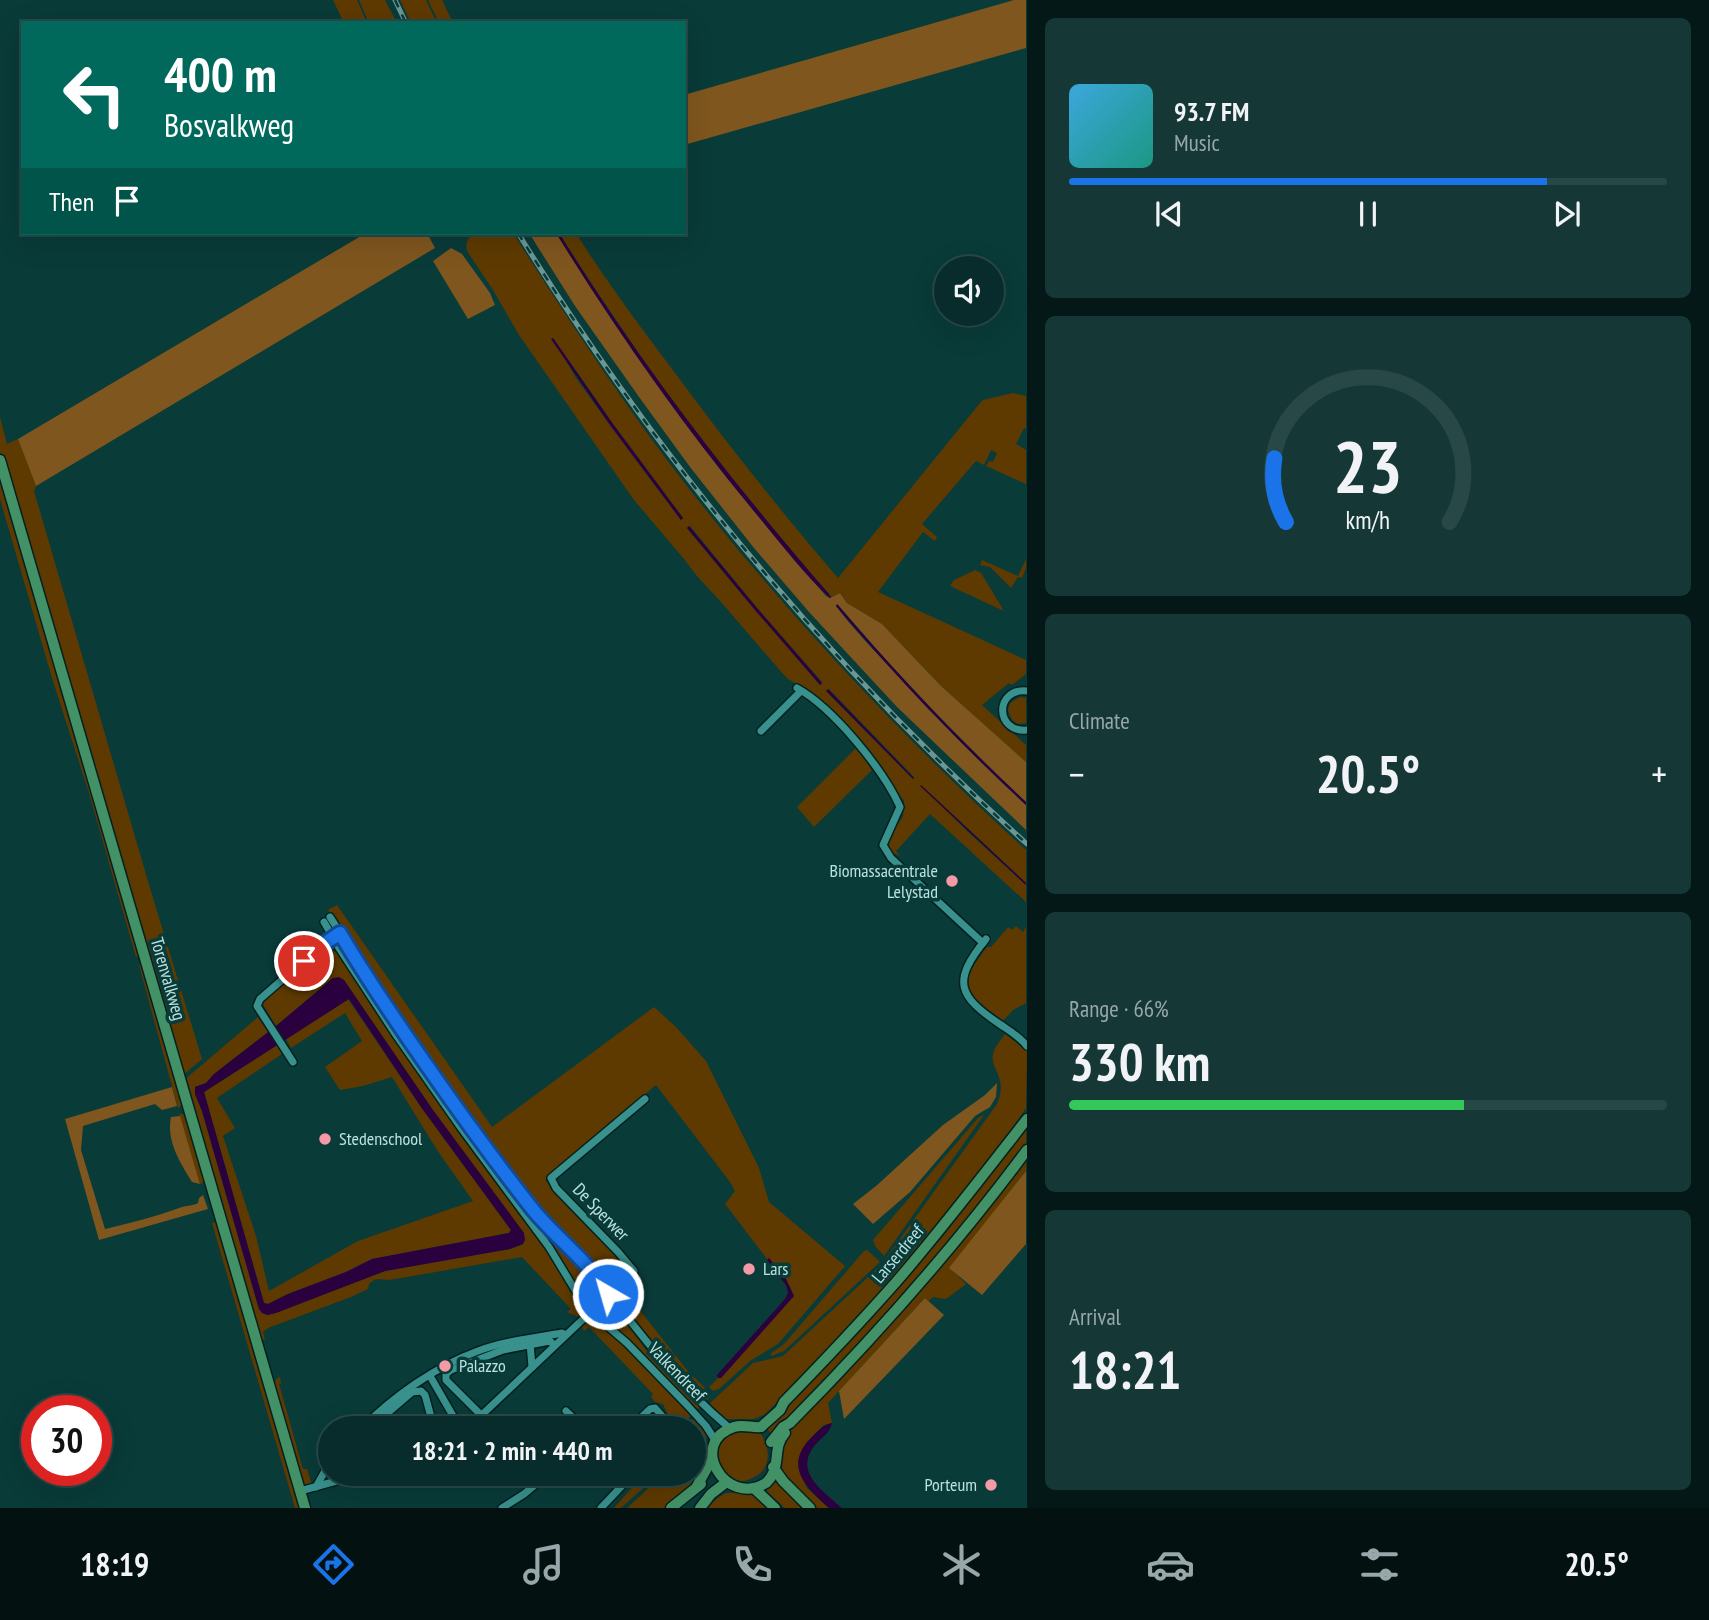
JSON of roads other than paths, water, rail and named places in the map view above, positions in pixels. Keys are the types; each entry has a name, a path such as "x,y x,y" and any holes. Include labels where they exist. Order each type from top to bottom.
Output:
{"main road":[{"name":"Torenvalkweg","path":"0,460 305,1508"},
{"name":"Larserdreef","path":"758,1425 780,1410 784,1402 901,1276 1027,1119"},
{"name":"Larserdreef","path":"775,1443 790,1423 850,1362 925,1277 1027,1150"},
{"path":"671,1508 704,1483 711,1470 715,1439 726,1425 740,1421 758,1425 775,1443 773,1468 767,1481 754,1489 740,1491 727,1486 711,1470"},
{"path":"715,1439 733,1427 758,1425"},
{"path":"703,1505 711,1494 727,1486 752,1485 773,1468"},
{"path":"773,1468 810,1508"},
{"path":"754,1489 775,1508"}],"street":[{"path":"761,731 799,690 815,699 862,747 900,807 883,845 891,858 984,941 965,969 965,993 989,1017 1025,1042"},
{"path":"1027,691 1020,690 1009,695 1002,712 1008,725 1014,729 1027,730"},
{"name":"Valkendreef","path":"327,919 396,1035 549,1247 583,1303 627,1343 687,1405 715,1439"},
{"path":"293,1062 257,1006 260,999 321,946 337,936"},
{"name":"Valkendreef","path":"337,936 504,1173 542,1222 603,1285 661,1361 726,1425"},
{"name":"De Sperwer","path":"608,1294 634,1271 569,1203 551,1178 645,1099"},
{"path":"554,1345 550,1341 530,1341 450,1370 446,1374 446,1380 481,1415 608,1294"},
{"path":"374,1416 456,1360 481,1350 562,1333 565,1335"},
{"path":"530,1341 532,1367"},
{"path":"430,1376 453,1416"},
{"path":"384,1416 412,1392 421,1391 425,1395 431,1416"},
{"path":"643,1416 655,1408 662,1416"},
{"path":"566,1410 572,1416"},
{"path":"316,1487 318,1483"},
{"path":"300,1492 320,1486"},
{"path":"502,1508 534,1486"},
{"path":"601,1508 622,1486"}],"railway":[{"path":"395,0 405,21"},
{"path":"519,235 629,399 688,479 751,556 816,632 884,705 954,776 1027,844"}],"place":[{"name":"Biomassacentrale Lelystad","path":"952,881"},
{"name":"Stedenschool","path":"325,1139"},
{"name":"Lars","path":"749,1269"},
{"name":"Palazzo","path":"445,1366"},
{"name":"Porteum","path":"991,1485"}]}
